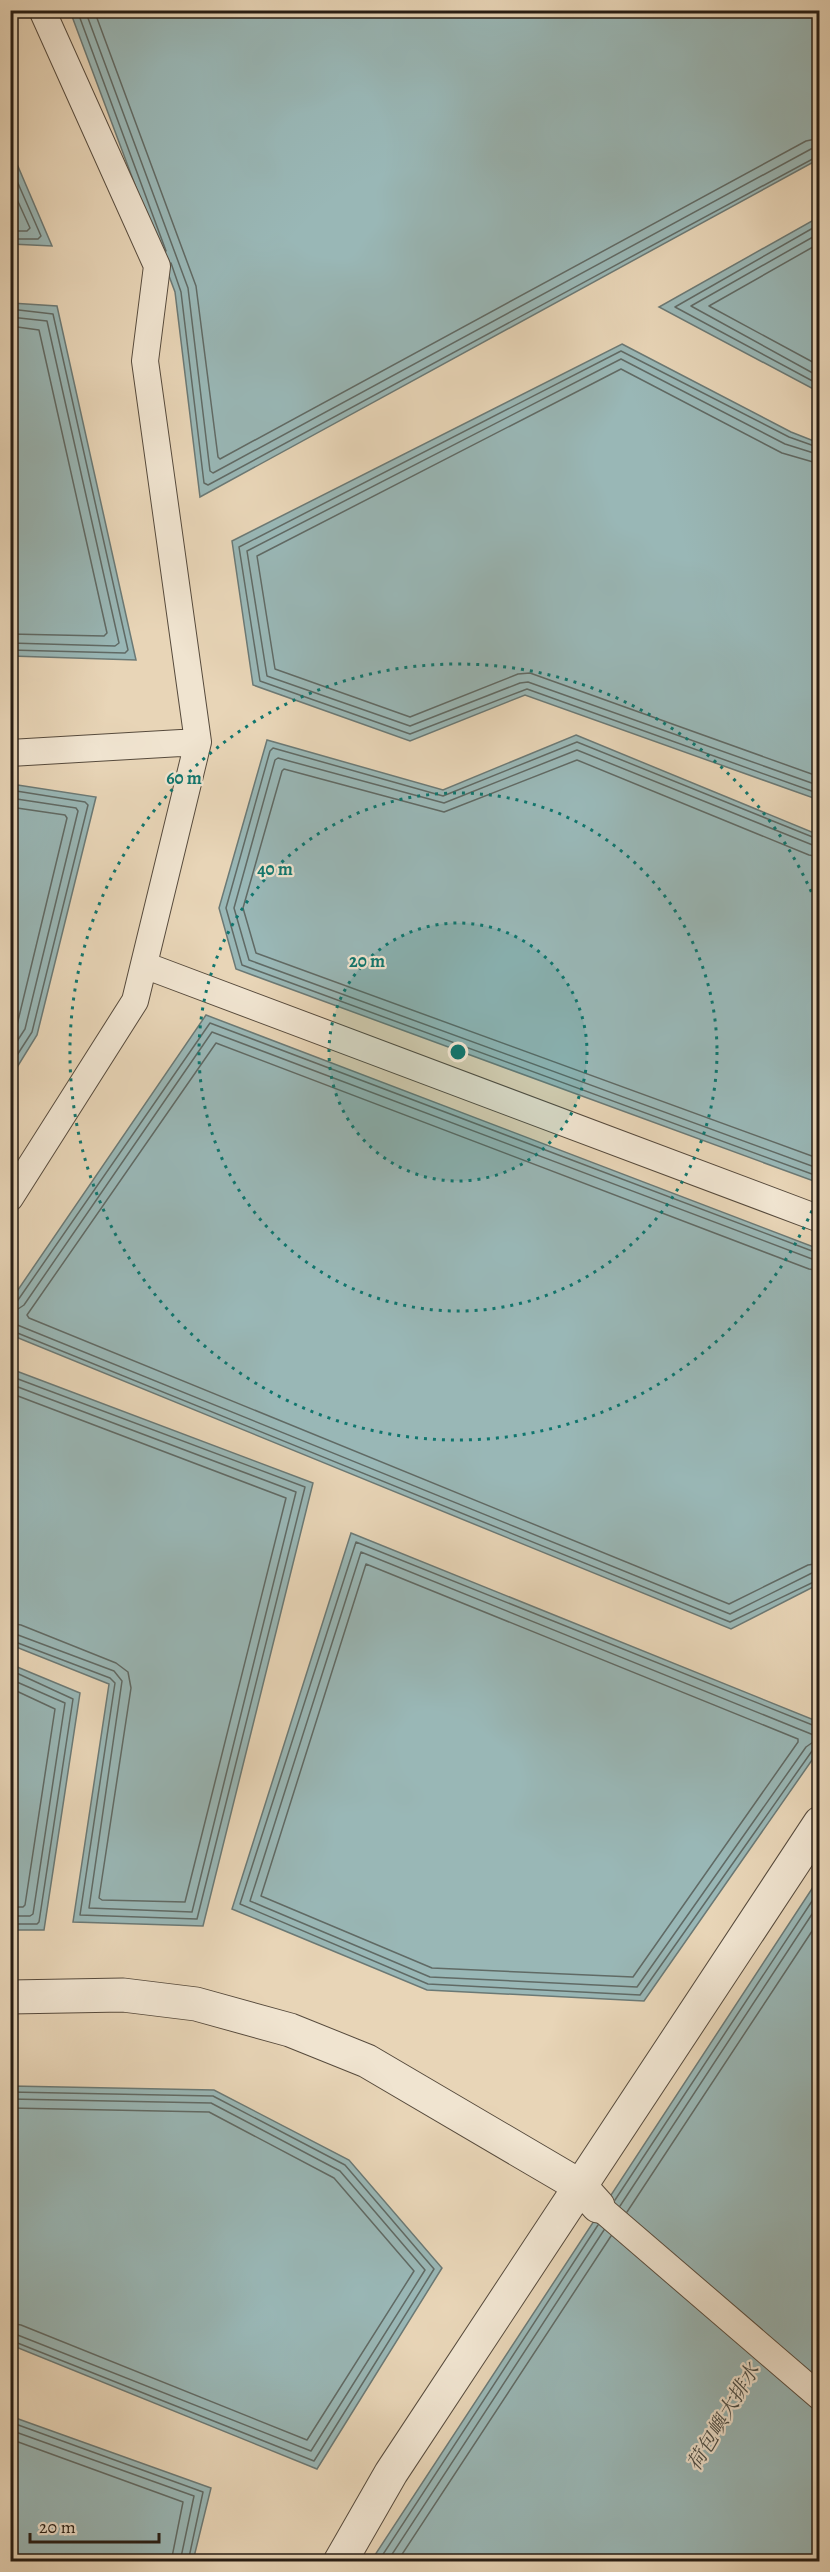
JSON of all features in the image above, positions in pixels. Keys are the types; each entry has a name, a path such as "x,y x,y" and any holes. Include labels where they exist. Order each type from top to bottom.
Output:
{"street":[{"path":"340,2562 391,2473 589,2196 819,1823"},
{"path":"10,1997 123,1995 196,2004 290,2030 367,2061 589,2196"}],"lane":[{"path":"10,1198 135,1001 198,742 145,361 157,266 42,10"},
{"path":"10,753 198,742"},
{"path":"144,966 819,1219"},
{"path":"589,2196 819,2397"}],"water":[{"path":"70,11 819,11 819,159 200,497 175,292"},
{"path":"11,150 52,246 11,244"},
{"path":"819,217 819,392 659,307"},
{"path":"11,303 57,306 136,660 11,656"},
{"path":"622,344 791,432 819,443 819,800 525,695 410,741 253,685 232,541"},
{"path":"576,735 819,835 819,1183 236,969 219,908 267,740 443,790"},
{"path":"11,784 96,797 37,1035 11,1077"},
{"path":"206,1015 819,1249 819,1584 731,1629 11,1335 11,1300"},
{"path":"11,1369 313,1483 203,1926 73,1922 109,1684 11,1645"},
{"path":"351,1533 819,1722 819,1750 644,2001 427,1990 232,1909"},
{"path":"10,1664 80,1693 44,1930 11,1930"},
{"name":"荷包嶼大排水","path":"819,1878 819,2561 371,2561"},
{"path":"11,2086 214,2090 349,2160 442,2268 317,2469 11,2345"},
{"path":"10,2416 211,2488 193,2561 11,2561"}]}
